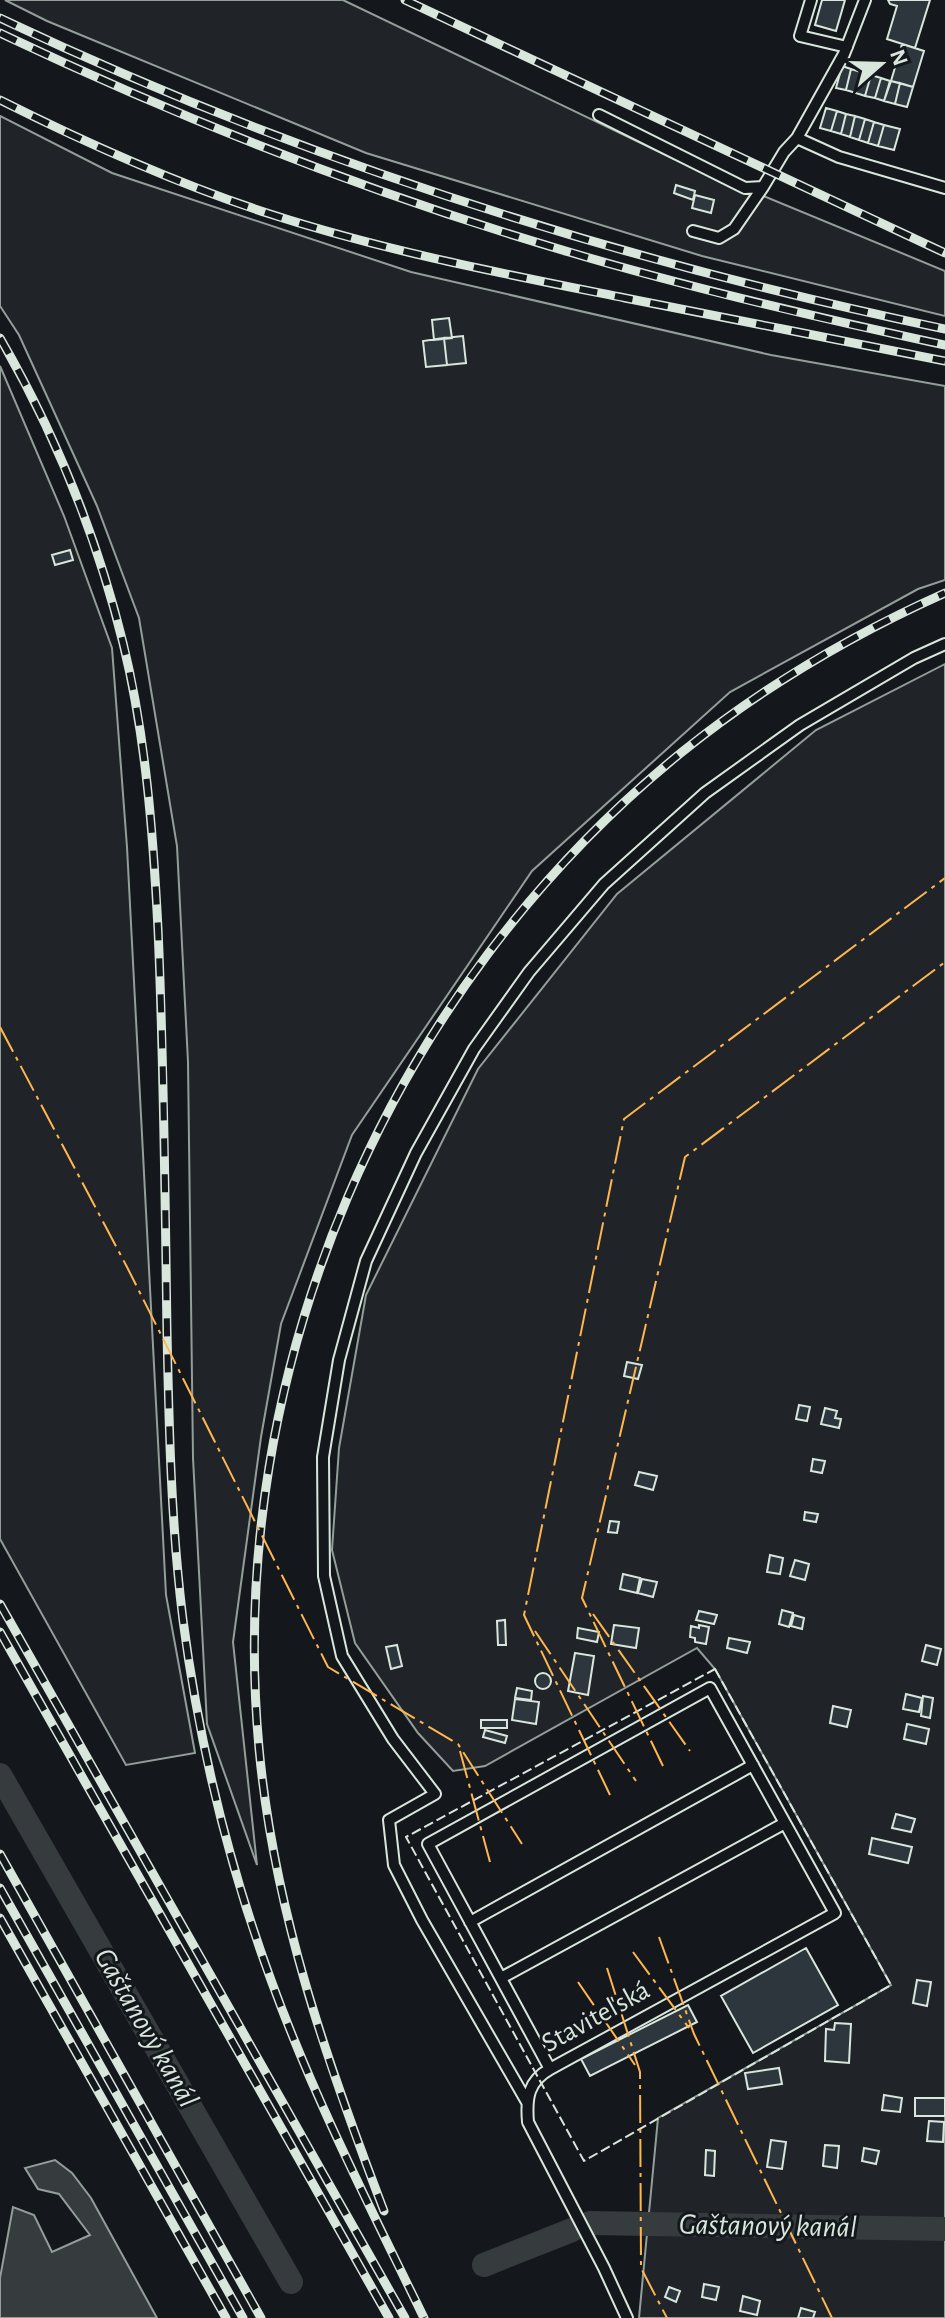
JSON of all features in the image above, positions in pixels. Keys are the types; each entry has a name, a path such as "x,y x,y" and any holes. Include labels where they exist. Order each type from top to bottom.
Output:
{"lane":[{"path":"811,0 800,36 847,47"},
{"path":"693,231 719,238 734,229 784,152 797,138 847,47 865,0"},
{"path":"599,115 745,188 763,187"},
{"path":"797,138 839,157 945,188"},
{"path":"627,2318 528,2122 527,2102 422,1920 394,1865 389,1820 435,1794 393,1739 342,1656 324,1576 323,1457 339,1360 366,1261 416,1153 474,1049 529,972 604,884 705,793 800,725 914,658 945,644"},
{"path":"501,1978 785,1823 710,1688 428,1844 550,2069"},
{"path":"470,1922 753,1765"},
{"name":"Staviteľská","path":"527,2102 539,2075 835,1913 785,1823"}],"shaded area":[{"path":"5,0 343,0 674,159 945,271 945,316 702,256 366,153 47,21"},
{"path":"0,116 112,173 411,272 771,355 945,386 945,580 918,589 730,692 532,871 352,1135 281,1324 261,1437 233,1642 257,1865 207,1724 193,1458 188,1062 177,846 139,618 97,506 19,335 0,306"},
{"path":"0,366 64,516 112,648 127,847 166,1595 195,1753 126,1765 0,1539"},
{"path":"945,664 945,2318 639,2318 658,2118 891,1985 715,1669 697,1648 485,1766 453,1771 418,1733 355,1643 332,1550 339,1448 366,1295 478,1069 617,894 816,730"},
{"path":"55,2160 72,2173 91,2198 157,2318 0,2318 0,2278 13,2207 34,2215 52,2252 90,2235 59,2194 38,2189 25,2168"}],"building":[{"path":"822,0 845,0 836,31 815,25"},
{"path":"888,0 930,0 915,48 887,39 897,6"},
{"path":"902,44 924,51 913,87 891,81"},
{"path":"842,66 851,69 846,90 836,88"},
{"path":"851,69 861,72 856,93 846,90"},
{"path":"861,72 871,75 865,96 856,93"},
{"path":"871,75 881,78 875,98 865,96"},
{"path":"881,78 890,81 884,101 875,98"},
{"path":"891,81 900,83 895,104 884,101"},
{"path":"900,83 913,87 907,107 895,104"},
{"path":"826,108 837,111 831,131 820,128"},
{"path":"837,111 846,114 841,134 831,131"},
{"path":"846,114 855,116 850,137 841,134"},
{"path":"855,116 865,119 859,140 850,137"},
{"path":"865,119 874,122 868,143 859,140"},
{"path":"874,122 884,125 878,146 868,143"},
{"path":"884,125 900,129 894,150 878,146"},
{"path":"676,185 695,191 693,200 674,193"},
{"path":"695,195 714,200 711,213 692,208"},
{"path":"449,318 452,338 434,340 432,320"},
{"path":"463,336 466,363 447,365 444,338"},
{"path":"444,338 447,365 426,367 423,341"},
{"path":"70,550 73,560 55,565 52,555"},
{"path":"627,1362 642,1365 638,1379 624,1376"},
{"path":"799,1405 810,1407 807,1421 796,1419"},
{"path":"825,1408 837,1411 835,1418 841,1419 839,1428 821,1424"},
{"path":"813,1459 825,1461 822,1473 811,1471"},
{"path":"639,1472 657,1476 653,1490 635,1485"},
{"path":"805,1512 818,1514 816,1522 804,1520"},
{"path":"610,1521 619,1522 617,1533 608,1532"},
{"path":"770,1555 783,1558 780,1574 767,1572"},
{"path":"795,1560 809,1564 805,1580 790,1576"},
{"path":"623,1574 640,1578 637,1593 620,1589"},
{"path":"642,1579 657,1582 653,1597 638,1593"},
{"path":"782,1610 793,1613 789,1627 779,1624"},
{"path":"699,1611 717,1615 714,1624 696,1620"},
{"path":"794,1615 804,1618 802,1629 791,1626"},
{"path":"505,1620 506,1645 498,1645 497,1621"},
{"path":"614,1625 639,1628 636,1648 611,1644"},
{"path":"699,1625 709,1627 706,1644 695,1642 695,1638 690,1637 691,1626 699,1628"},
{"path":"578,1628 599,1632 597,1642 577,1638"},
{"path":"729,1638 750,1642 747,1653 727,1648"},
{"path":"397,1645 402,1666 391,1669 386,1647"},
{"path":"926,1645 941,1649 937,1665 922,1661"},
{"path":"575,1653 594,1656 588,1695 568,1691"},
{"path":"540,1673 546,1673 551,1681 549,1687 540,1689 535,1684 535,1678"},
{"path":"517,1688 532,1691 531,1700 515,1698"},
{"path":"906,1694 922,1698 919,1712 903,1709"},
{"path":"923,1696 933,1698 930,1718 921,1716"},
{"path":"515,1699 539,1702 536,1724 512,1720"},
{"path":"833,1706 851,1710 847,1727 830,1723"},
{"path":"481,1720 507,1720 507,1728 481,1728"},
{"path":"907,1724 929,1729 926,1744 904,1739"},
{"path":"485,1730 507,1736 505,1743 483,1737"},
{"path":"896,1814 915,1819 911,1832 892,1828"},
{"path":"872,1838 912,1847 908,1863 869,1854"},
{"path":"806,1948 838,2005 753,2053 721,1996"},
{"path":"917,1980 931,1982 927,2006 913,2003"},
{"path":"688,2005 697,2022 590,2076 581,2059"},
{"path":"835,2023 851,2024 849,2063 825,2061 826,2029 834,2030"},
{"path":"779,2068 782,2084 748,2089 745,2073"},
{"path":"884,2095 902,2098 900,2112 882,2110"},
{"path":"915,2098 945,2098 945,2116 915,2116"},
{"path":"929,2121 944,2122 943,2142 927,2141"},
{"path":"771,2140 786,2142 782,2169 767,2167"},
{"path":"825,2145 839,2146 837,2168 823,2166"},
{"path":"864,2148 879,2151 876,2164 862,2161"},
{"path":"706,2150 715,2151 714,2176 705,2175"},
{"path":"704,2284 719,2287 716,2300 702,2297"},
{"path":"669,2287 680,2291 676,2302 665,2297"},
{"path":"743,2296 760,2301 757,2315 740,2311"},
{"path":"801,2308 815,2312 813,2318 798,2318"}],"waterway":[{"name":"Gaštanový kanál","path":"0,1775 291,2282"},
{"name":"Gaštanový kanál","path":"590,2223 945,2229"},
{"name":"Gaštanový kanál","path":"484,2265 572,2230"}],"railway":[{"path":"405,0 945,253"},
{"path":"0,18 114,70 229,117 464,202 702,272 945,329"},
{"path":"0,33 139,96 280,154 496,230 662,278 945,345"},
{"path":"0,100 98,147 199,189 311,227 445,261 945,361"},
{"path":"0,338 56,448 101,564 131,678 143,749 154,857 160,979 173,1512 183,1620 197,1712 241,1892 287,2023 343,2151 424,2318"},
{"path":"384,2211 305,1984 277,1868 259,1748 255,1607 269,1467 300,1330 348,1198 410,1072 487,955 578,847 682,752 744,706 842,645 945,593"},
{"path":"0,1604 405,2318"},
{"path":"0,1632 389,2318"},
{"path":"0,1854 261,2318"},
{"path":"0,1888 243,2318"},
{"path":"0,1918 226,2318"}],"fence":[{"path":"715,1669 891,1985 584,2161 406,1837 715,1669"}],"power":[{"path":"610,1795 524,1615 624,1119 945,878"},
{"path":"663,1766 582,1598 685,1157 945,962"},
{"path":"0,1027 127,1267 328,1667 458,1744 522,1844"},
{"path":"593,1614 690,1751"},
{"path":"535,1631 636,1781"},
{"path":"460,1751 490,1862"},
{"path":"659,1937 694,2034 832,2318"},
{"path":"633,1952 689,2028"},
{"path":"607,1968 640,2072 641,2268 667,2318"},
{"path":"578,1982 635,2065"}]}
